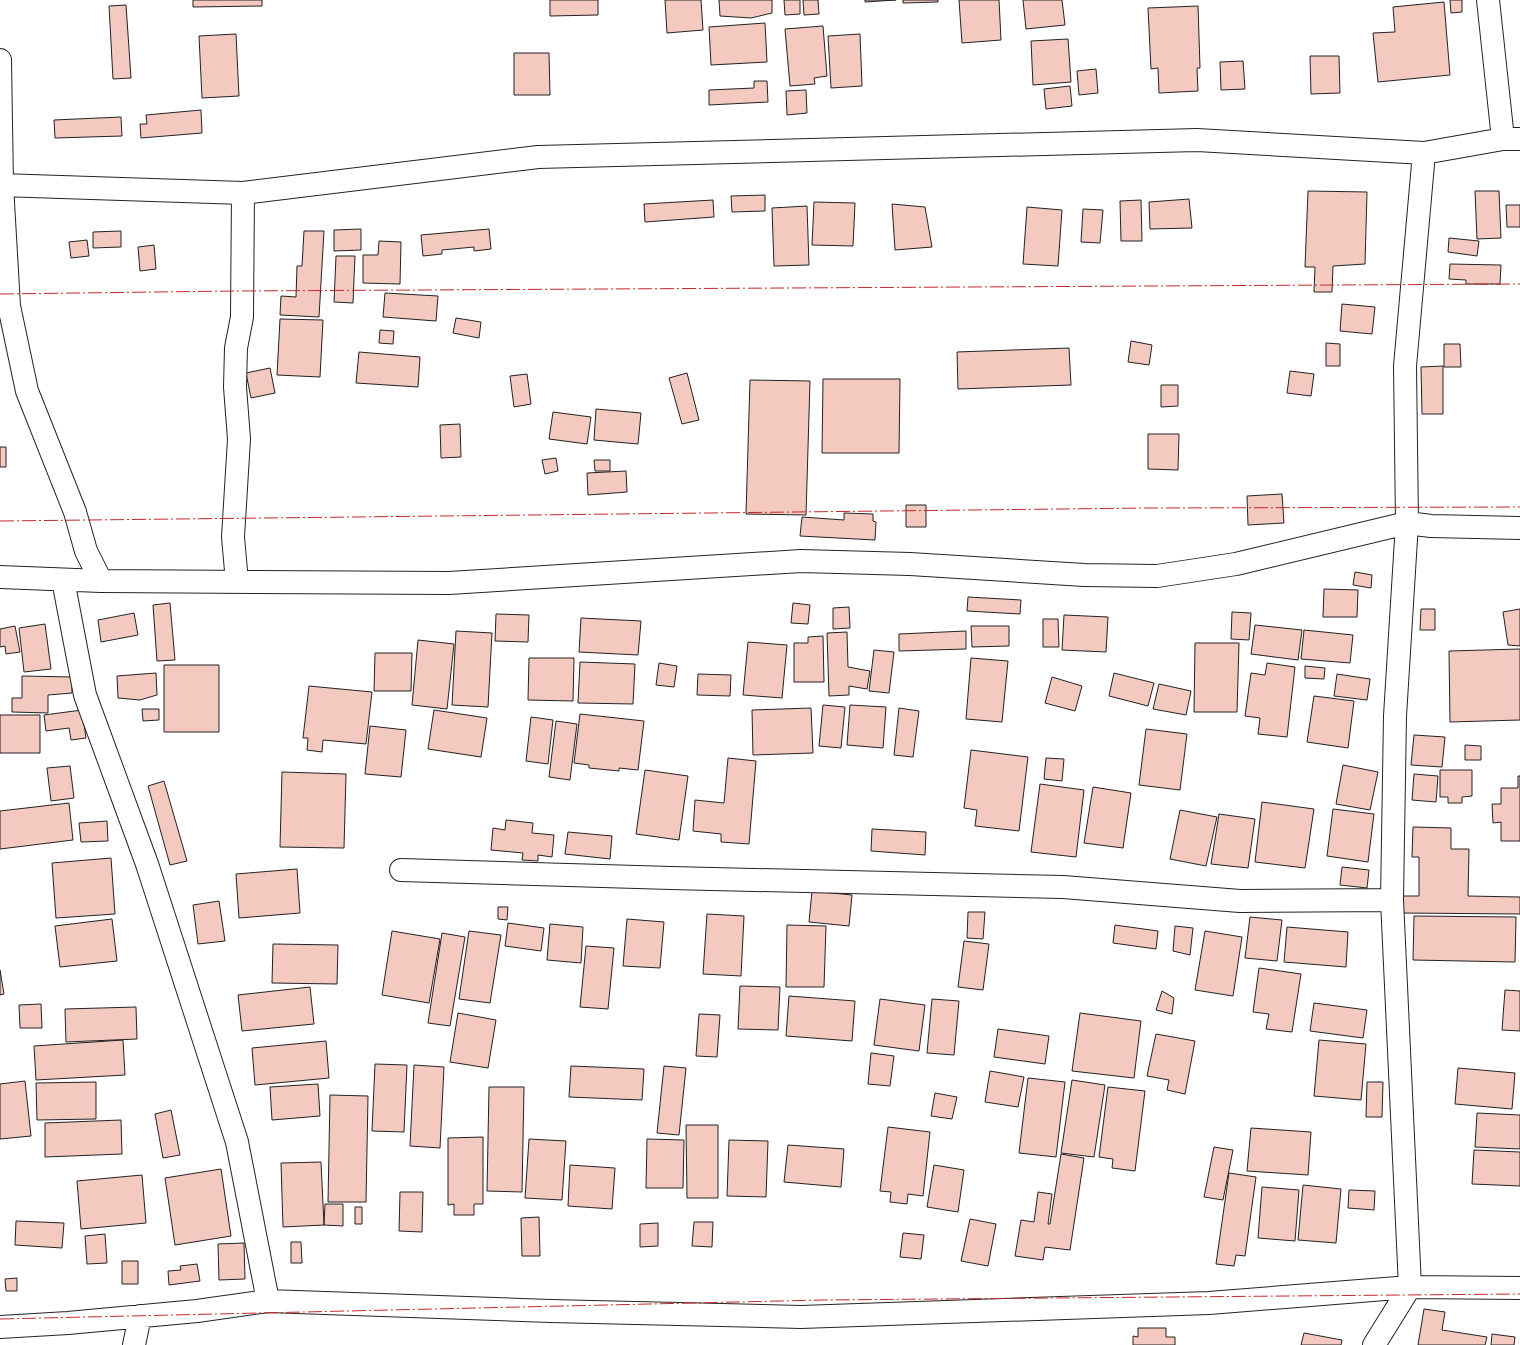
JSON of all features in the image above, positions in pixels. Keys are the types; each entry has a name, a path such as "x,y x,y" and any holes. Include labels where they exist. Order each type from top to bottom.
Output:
{"street":[{"path":"1,185 243,193 538,157 1197,140 1424,153 1512,139 1488,0"},
{"path":"0,60 1,185 9,306 27,391 75,512 86,551 101,581"},
{"path":"1374,1345 1410,1287 1392,900 1395,716 1406,523 1405,366 1424,153"},
{"path":"237,582 233,537 239,439 235,387 236,348 242,318 243,193"},
{"path":"0,577 101,581 449,584 801,561 910,564 1084,576 1157,576 1236,564 1406,523 1431,526 1520,528"},
{"path":"63,580 85,695 148,864 237,1142 268,1300"},
{"path":"401,870 1063,887 1240,901 1392,900"},
{"path":"0,1327 68,1323 197,1311 268,1300 550,1311 801,1317 1209,1303 1410,1287 1520,1288"},
{"path":"134,1345 140,1316"}],"building":[{"path":"193,0 262,0 262,6 193,7"},
{"path":"550,0 598,0 598,15 550,16"},
{"path":"665,0 701,0 703,30 667,33"},
{"path":"719,0 772,0 772,13 751,18 720,16"},
{"path":"784,0 800,0 800,14 785,15"},
{"path":"803,0 818,0 819,14 804,15"},
{"path":"865,0 896,0 865,2"},
{"path":"903,0 938,0 938,2 903,3"},
{"path":"959,0 999,0 1001,40 962,43"},
{"path":"1023,0 1062,0 1065,25 1026,29"},
{"path":"1450,0 1462,0 1462,12 1451,13"},
{"path":"1444,2 1450,75 1378,82 1373,33 1395,32 1393,7"},
{"path":"126,5 131,78 113,79 109,6"},
{"path":"1198,6 1200,68 1197,68 1198,91 1159,93 1158,68 1151,69 1148,8"},
{"path":"765,23 767,62 711,65 709,27"},
{"path":"823,26 827,76 814,78 815,84 790,86 785,29"},
{"path":"236,34 239,96 202,98 199,36"},
{"path":"860,34 862,86 831,88 828,36"},
{"path":"1068,39 1071,82 1033,85 1031,41"},
{"path":"514,53 549,53 550,95 514,95"},
{"path":"1310,56 1339,56 1340,93 1311,94"},
{"path":"1243,61 1245,89 1221,90 1220,62"},
{"path":"1096,69 1098,93 1079,95 1077,71"},
{"path":"754,81 767,81 768,102 709,105 709,90 754,88"},
{"path":"1070,86 1072,106 1046,109 1044,89"},
{"path":"806,90 807,113 787,115 786,91"},
{"path":"201,110 202,133 141,138 140,124 147,124 146,115"},
{"path":"121,117 122,136 55,138 54,120"},
{"path":"1308,191 1367,192 1365,264 1333,266 1332,292 1314,292 1315,267 1305,267"},
{"path":"1475,191 1499,191 1501,238 1477,239"},
{"path":"765,195 765,211 732,212 731,196"},
{"path":"1189,199 1192,228 1150,229 1149,202"},
{"path":"713,200 714,217 645,222 644,204"},
{"path":"1141,200 1142,241 1121,241 1120,201"},
{"path":"814,202 855,203 853,246 812,245"},
{"path":"892,204 925,207 932,247 895,250"},
{"path":"1506,205 1520,205 1520,227 1507,227"},
{"path":"807,206 809,265 774,266 772,208"},
{"path":"1027,207 1062,210 1058,266 1023,264"},
{"path":"1083,209 1103,210 1100,243 1081,242"},
{"path":"361,229 361,250 334,251 334,230"},
{"path":"489,229 491,249 474,251 474,247 442,250 442,254 423,256 421,235"},
{"path":"121,231 121,247 93,248 93,232"},
{"path":"304,231 324,231 319,317 280,315 281,296 296,297 297,266 302,266"},
{"path":"1449,238 1479,241 1477,256 1448,252"},
{"path":"87,240 89,256 71,258 69,242"},
{"path":"379,241 401,242 400,284 363,283 363,255 378,255"},
{"path":"154,245 156,269 140,271 138,247"},
{"path":"336,256 355,256 353,303 334,302"},
{"path":"1450,264 1501,265 1500,284 1466,284 1466,280 1449,279"},
{"path":"385,293 438,296 436,321 383,317"},
{"path":"1342,304 1375,307 1372,334 1340,331"},
{"path":"456,318 481,322 479,338 453,333"},
{"path":"280,319 323,320 320,377 277,375"},
{"path":"380,330 394,331 393,344 379,343"},
{"path":"1131,341 1152,345 1149,365 1128,362"},
{"path":"1326,343 1340,344 1340,366 1326,366"},
{"path":"1444,344 1460,344 1461,367 1444,367"},
{"path":"1069,348 1071,385 958,389 957,352"},
{"path":"359,352 420,357 418,387 356,383"},
{"path":"1443,366 1443,414 1422,414 1421,367"},
{"path":"270,368 275,393 251,398 246,373"},
{"path":"1290,371 1314,374 1311,396 1287,393"},
{"path":"687,373 699,420 682,424 669,378"},
{"path":"527,374 531,404 514,407 510,376"},
{"path":"823,379 900,379 899,453 822,453"},
{"path":"750,380 810,381 806,515 746,514"},
{"path":"1161,385 1178,385 1178,406 1161,407"},
{"path":"596,409 641,413 638,444 594,440"},
{"path":"553,412 591,417 587,444 549,439"},
{"path":"460,424 461,457 441,458 440,425"},
{"path":"1148,434 1179,434 1178,470 1148,469"},
{"path":"0,447 6,447 6,467 0,467"},
{"path":"556,458 558,471 545,474 542,460"},
{"path":"594,460 610,460 610,471 595,471"},
{"path":"626,471 627,492 588,495 587,473"},
{"path":"1282,494 1284,523 1248,525 1247,496"},
{"path":"906,505 926,505 926,527 906,527"},
{"path":"844,513 873,514 873,521 876,522 875,540 800,536 802,517 844,520"},
{"path":"1355,572 1372,575 1371,588 1353,585"},
{"path":"1324,589 1358,590 1357,617 1323,617"},
{"path":"968,597 1021,600 1020,614 967,611"},
{"path":"170,603 175,660 157,661 153,605"},
{"path":"793,603 810,605 808,624 791,623"},
{"path":"849,607 850,628 833,629 833,608"},
{"path":"1421,609 1435,609 1435,630 1420,630"},
{"path":"1520,609 1520,646 1508,645 1503,612"},
{"path":"1232,612 1251,613 1249,640 1231,639"},
{"path":"134,613 138,635 101,642 98,620"},
{"path":"496,614 529,615 528,642 495,641"},
{"path":"1064,615 1108,617 1106,652 1062,650"},
{"path":"581,618 641,621 638,655 579,652"},
{"path":"1043,619 1058,619 1059,647 1043,647"},
{"path":"45,624 51,669 24,672 19,628"},
{"path":"1255,625 1302,630 1298,660 1251,654"},
{"path":"15,626 20,652 6,654 5,646 0,647 0,629"},
{"path":"971,626 1009,626 1009,646 972,647"},
{"path":"1304,630 1353,635 1350,663 1301,659"},
{"path":"456,631 492,633 488,707 452,705"},
{"path":"966,631 966,649 899,651 899,634"},
{"path":"847,632 848,667 870,671 867,689 849,686 849,695 829,696 827,633"},
{"path":"823,636 824,682 794,682 794,643 808,643 808,637"},
{"path":"418,640 454,644 447,709 412,705"},
{"path":"748,642 787,645 782,698 743,695"},
{"path":"1195,643 1239,643 1237,712 1194,712"},
{"path":"1520,649 1520,720 1450,722 1449,651"},
{"path":"874,650 894,652 889,693 869,691"},
{"path":"375,653 412,653 411,691 374,691"},
{"path":"529,658 574,658 573,701 528,700"},
{"path":"971,658 1008,661 1002,722 966,719"},
{"path":"580,662 635,664 633,704 578,703"},
{"path":"659,663 677,666 674,687 656,685"},
{"path":"1267,663 1295,667 1287,737 1258,734 1260,718 1245,716 1251,673 1265,675"},
{"path":"164,665 219,665 219,732 164,732"},
{"path":"1305,666 1325,668 1324,679 1305,678"},
{"path":"156,673 157,695 140,700 118,698 117,676"},
{"path":"1114,673 1154,683 1148,706 1109,696"},
{"path":"698,674 731,675 730,696 697,695"},
{"path":"1337,674 1370,679 1367,700 1334,696"},
{"path":"22,676 72,677 72,693 48,695 48,713 12,712 12,698 22,698"},
{"path":"1052,677 1082,686 1075,711 1045,703"},
{"path":"1159,684 1191,691 1186,715 1153,709"},
{"path":"309,686 372,692 366,744 323,740 322,752 307,750 308,738 303,738"},
{"path":"1314,696 1354,701 1348,748 1307,742"},
{"path":"823,705 845,707 841,748 819,746"},
{"path":"850,705 886,707 883,748 847,745"},
{"path":"811,708 813,753 753,755 752,710"},
{"path":"899,708 919,711 913,757 894,755"},
{"path":"142,709 159,709 159,720 143,721"},
{"path":"82,710 86,738 71,740 69,728 46,731 44,715"},
{"path":"434,710 487,718 481,757 428,749"},
{"path":"580,714 644,721 638,770 619,768 619,771 589,768 589,765 574,763"},
{"path":"0,715 40,715 40,753 0,753"},
{"path":"531,717 553,720 548,764 526,761"},
{"path":"556,721 577,724 570,780 549,777"},
{"path":"370,726 406,730 401,777 365,774"},
{"path":"1146,729 1187,734 1180,790 1139,785"},
{"path":"1414,735 1445,737 1442,767 1411,765"},
{"path":"1465,745 1481,746 1481,760 1465,760"},
{"path":"971,750 1028,757 1019,831 975,826 977,810 964,808"},
{"path":"728,758 756,761 749,844 721,842 721,834 693,831 695,800 724,803"},
{"path":"1046,758 1064,759 1062,781 1044,779"},
{"path":"1343,765 1378,772 1370,810 1336,804"},
{"path":"70,766 74,798 51,801 47,768"},
{"path":"645,770 688,776 679,840 636,834"},
{"path":"1440,770 1472,770 1472,796 1462,797 1462,803 1448,803 1448,797 1440,797"},
{"path":"282,772 346,774 344,848 280,847"},
{"path":"1414,774 1438,776 1436,802 1412,800"},
{"path":"1518,776 1520,776 1520,841 1501,841 1501,822 1493,823 1492,804 1501,804 1501,788 1518,788"},
{"path":"164,781 187,861 170,865 148,786"},
{"path":"1040,784 1084,790 1076,857 1031,852"},
{"path":"1093,787 1131,793 1123,848 1084,843"},
{"path":"1262,802 1314,809 1305,868 1255,862"},
{"path":"69,803 73,840 0,849 0,811"},
{"path":"1333,809 1374,814 1368,862 1327,856"},
{"path":"1180,810 1217,817 1206,866 1170,859"},
{"path":"1219,814 1255,819 1248,868 1211,864"},
{"path":"506,820 533,823 532,833 554,835 552,857 538,855 538,861 522,860 523,853 491,850 493,828 505,830"},
{"path":"107,821 108,841 81,842 79,823"},
{"path":"1413,827 1451,828 1451,849 1469,849 1468,896 1520,897 1520,914 1402,913 1403,896 1419,896 1419,857 1412,857"},
{"path":"872,829 926,832 925,855 871,851"},
{"path":"568,832 612,836 610,859 565,854"},
{"path":"111,858 115,914 56,918 52,863"},
{"path":"1342,867 1369,870 1367,888 1340,885"},
{"path":"297,869 300,913 239,918 236,874"},
{"path":"812,891 852,895 849,926 809,922"},
{"path":"219,901 225,941 198,944 193,905"},
{"path":"498,907 508,907 507,920 498,919"},
{"path":"968,912 985,912 983,939 967,938"},
{"path":"707,914 744,916 741,976 703,974"},
{"path":"1414,916 1516,917 1515,962 1413,960"},
{"path":"1250,917 1282,920 1277,961 1245,958"},
{"path":"112,919 117,961 60,967 55,926"},
{"path":"627,919 664,922 660,968 623,966"},
{"path":"508,923 544,928 541,951 505,946"},
{"path":"550,924 583,927 581,963 547,960"},
{"path":"787,925 826,926 824,987 786,987"},
{"path":"1115,925 1158,931 1156,949 1113,943"},
{"path":"1175,926 1193,928 1190,955 1173,951"},
{"path":"1287,927 1348,932 1346,967 1284,962"},
{"path":"392,931 440,939 429,1003 382,995"},
{"path":"469,931 501,935 490,1003 459,999"},
{"path":"1205,931 1242,937 1233,996 1195,990"},
{"path":"442,933 465,937 450,1026 428,1023"},
{"path":"964,941 989,944 983,990 958,987"},
{"path":"273,944 338,945 337,984 272,983"},
{"path":"586,946 614,948 608,1009 580,1007"},
{"path":"1259,968 1301,974 1292,1032 1266,1029 1269,1014 1253,1012"},
{"path":"0,970 4,994 0,995"},
{"path":"740,986 780,987 778,1030 738,1029"},
{"path":"310,987 314,1024 242,1031 238,995"},
{"path":"1505,990 1520,991 1520,1031 1502,1030"},
{"path":"1162,991 1174,998 1172,1014 1156,1010"},
{"path":"789,996 855,1001 852,1041 786,1036"},
{"path":"880,999 925,1005 919,1051 874,1045"},
{"path":"932,999 959,1001 954,1055 927,1053"},
{"path":"1314,1003 1367,1010 1363,1038 1310,1031"},
{"path":"41,1004 42,1028 20,1028 19,1005"},
{"path":"136,1007 137,1039 66,1042 65,1009"},
{"path":"458,1013 496,1020 488,1068 450,1062"},
{"path":"1080,1013 1141,1021 1134,1078 1072,1071"},
{"path":"699,1014 720,1015 717,1057 696,1056"},
{"path":"998,1029 1049,1036 1045,1064 994,1057"},
{"path":"1156,1034 1195,1041 1185,1094 1167,1090 1169,1080 1147,1076"},
{"path":"123,1040 125,1075 36,1080 34,1046"},
{"path":"1319,1040 1366,1044 1361,1100 1314,1096"},
{"path":"326,1041 329,1078 255,1085 252,1048"},
{"path":"871,1053 894,1056 890,1086 868,1084"},
{"path":"375,1064 407,1065 404,1132 372,1131"},
{"path":"414,1065 444,1067 440,1148 410,1146"},
{"path":"571,1066 644,1069 642,1100 569,1097"},
{"path":"664,1066 686,1068 679,1135 657,1133"},
{"path":"1458,1068 1515,1073 1512,1109 1455,1104"},
{"path":"990,1071 1024,1077 1018,1107 985,1102"},
{"path":"1028,1078 1065,1082 1056,1157 1019,1153"},
{"path":"1072,1080 1105,1085 1094,1157 1061,1153"},
{"path":"25,1081 31,1136 0,1139 0,1084"},
{"path":"96,1082 96,1119 37,1120 36,1083"},
{"path":"1367,1082 1383,1082 1382,1117 1366,1117"},
{"path":"318,1084 320,1116 272,1120 270,1087"},
{"path":"489,1087 524,1087 522,1192 487,1191"},
{"path":"1108,1087 1145,1091 1135,1171 1112,1168 1113,1159 1099,1157"},
{"path":"935,1093 957,1097 952,1119 931,1116"},
{"path":"330,1095 368,1096 366,1202 328,1202"},
{"path":"171,1110 180,1155 163,1158 155,1114"},
{"path":"1477,1113 1520,1115 1520,1149 1475,1147"},
{"path":"121,1120 122,1154 45,1157 45,1123"},
{"path":"686,1125 718,1125 718,1198 687,1198"},
{"path":"888,1127 930,1132 923,1196 908,1194 907,1204 890,1202 891,1192 880,1191"},
{"path":"1251,1128 1311,1132 1308,1175 1247,1171"},
{"path":"483,1137 483,1204 474,1204 474,1215 454,1215 454,1204 448,1205 448,1138"},
{"path":"529,1139 566,1141 562,1200 525,1198"},
{"path":"647,1139 684,1140 683,1188 646,1188"},
{"path":"729,1140 768,1141 766,1197 727,1196"},
{"path":"788,1145 844,1149 841,1187 784,1182"},
{"path":"1214,1147 1233,1150 1223,1200 1204,1197"},
{"path":"1474,1150 1520,1152 1520,1186 1472,1184"},
{"path":"1061,1154 1084,1158 1070,1250 1045,1247 1043,1260 1015,1256 1021,1220 1034,1222 1038,1192 1052,1194 1048,1224 1050,1224"},
{"path":"321,1162 324,1225 283,1227 281,1163"},
{"path":"570,1165 615,1168 612,1209 568,1206"},
{"path":"934,1165 964,1170 958,1212 927,1207"},
{"path":"221,1169 231,1236 175,1245 165,1178"},
{"path":"1229,1173 1256,1177 1245,1256 1236,1255 1234,1266 1216,1264"},
{"path":"142,1175 146,1223 81,1229 77,1181"},
{"path":"1303,1185 1341,1189 1336,1243 1298,1240"},
{"path":"1262,1187 1299,1190 1295,1241 1258,1238"},
{"path":"1349,1190 1375,1191 1374,1210 1348,1208"},
{"path":"400,1192 423,1192 422,1232 399,1231"},
{"path":"325,1204 343,1204 343,1226 324,1225"},
{"path":"355,1207 362,1207 362,1224 355,1224"},
{"path":"539,1217 540,1256 522,1256 521,1218"},
{"path":"970,1219 996,1224 988,1266 961,1261"},
{"path":"16,1221 64,1223 62,1248 15,1245"},
{"path":"694,1222 713,1222 712,1247 692,1246"},
{"path":"658,1223 658,1246 640,1247 640,1224"},
{"path":"903,1233 924,1235 921,1259 900,1257"},
{"path":"105,1234 107,1263 87,1264 85,1236"},
{"path":"291,1242 301,1242 302,1263 291,1263"},
{"path":"244,1243 245,1279 219,1280 218,1244"},
{"path":"122,1261 138,1261 138,1284 122,1284"},
{"path":"197,1264 200,1281 169,1285 168,1271 181,1270 180,1266"},
{"path":"17,1278 17,1291 6,1291 5,1279"},
{"path":"1424,1309 1445,1312 1442,1330 1487,1337 1485,1345 1418,1345"},
{"path":"1138,1328 1166,1328 1166,1337 1175,1337 1175,1345 1133,1345 1133,1336 1138,1337"},
{"path":"1304,1333 1342,1340 1341,1345 1301,1345"},
{"path":"1492,1334 1515,1337 1514,1345 1491,1345"}],"power":[{"path":"0,294 236,291 1520,284"},
{"path":"0,521 1149,508 1520,507"},
{"path":"0,1319 823,1300 1520,1294"}]}
